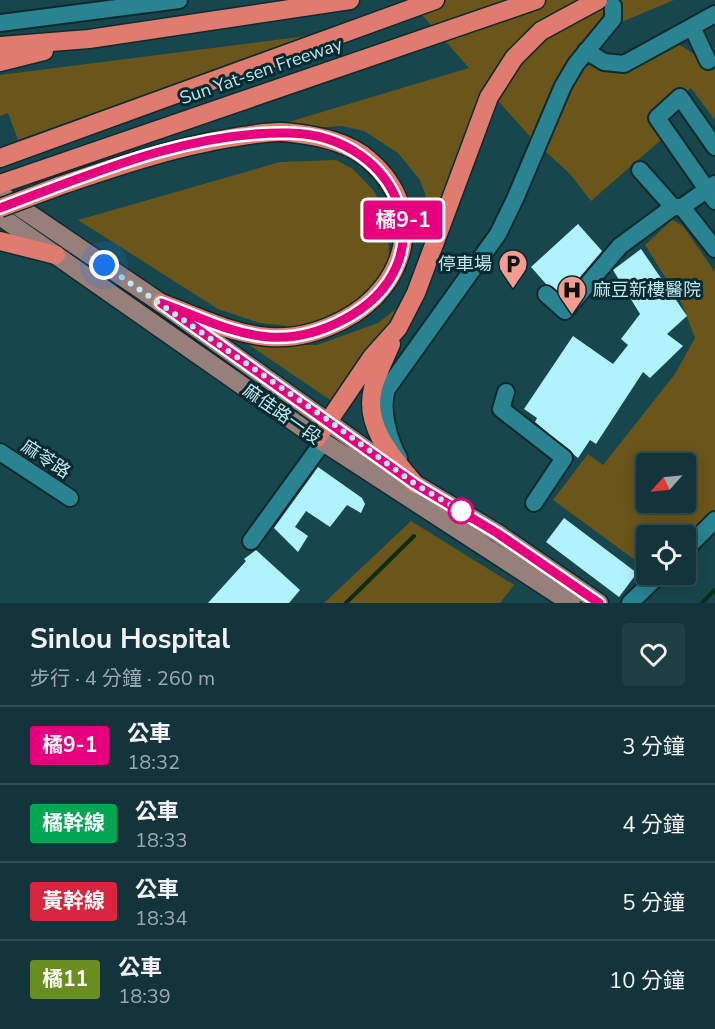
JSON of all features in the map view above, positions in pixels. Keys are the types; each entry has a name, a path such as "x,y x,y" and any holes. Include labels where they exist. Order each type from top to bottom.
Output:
{"highway":[{"path":"0,46 89,39 350,0"},
{"name":"Sun Yat-sen Freeway","path":"5,156 435,0"},
{"name":"Sun Yat-sen Freeway","path":"0,184 536,0"},
{"path":"415,484 388,452 379,434 373,413 372,389 416,293 489,97 514,58 541,31 606,3"},
{"path":"0,63 89,39"},
{"path":"0,208 59,186 189,145 249,135 290,132 344,145 367,158 382,172 393,190 402,218 403,245 398,265 379,295 360,312 329,328 298,337 239,334 161,303"},
{"path":"0,241 56,255"},
{"path":"320,440 328,420 372,357 398,328"}],"main road":[{"name":"麻佳路一段","path":"0,194 161,303 415,484 497,533 599,603"},
{"name":"麻佳路一段","path":"0,216 320,440 571,603"}],"street":[{"path":"0,23 179,0"},
{"path":"415,484 394,449 385,410 387,389 498,234 516,200 563,86 586,51 614,19 606,3"},
{"path":"586,51 604,62 624,64 715,14"},
{"path":"692,27 708,61"},
{"path":"546,294 565,311 620,246 677,207 712,192 657,118 680,97 715,147"},
{"path":"640,170 715,249"},
{"path":"506,392 501,409 564,458 534,503"},
{"path":"251,541 320,440"},
{"name":"麻苓路","path":"0,452 70,498"},
{"path":"696,539 715,520"},
{"path":"630,603 649,585"}],"shaded area":[{"path":"409,0 674,0 593,34 568,71 674,41 715,68 715,120 691,88 651,118 661,140 591,201 570,174 534,141 492,94 429,271 339,406 217,323 293,345 317,345 378,323 396,309 416,281 430,229 426,197 420,180 398,153 364,131 342,126 255,132 469,68"},
{"path":"314,35 18,140 8,113 0,116 0,75"},
{"path":"336,160 353,169 374,191 387,218 389,256 378,284 327,324 297,327 260,323 218,309 78,220 280,162"},
{"path":"672,220 683,226 715,272 715,510 696,529 696,525 636,525 636,561 553,500 588,454 603,465 675,374 695,338 682,304 645,245"},
{"path":"411,521 514,585 500,603 324,603"}],"building":[{"path":"578,224 602,251 564,296 546,284 531,267"},
{"path":"641,249 687,316 667,334 683,346 650,378 643,372 596,444 590,440 578,458 535,422 537,418 524,409 573,336 613,364 628,345 621,339 640,314 613,270"},
{"path":"318,467 362,498 365,504 361,513 347,505 330,527 306,511 295,527 308,536 298,552 274,528"},
{"path":"564,518 636,574 619,597 546,542"},
{"path":"256,550 300,590 289,603 208,603 246,561 244,559"}],"waterway":[{"path":"346,603 414,536"},
{"path":"702,603 715,590"}],"bus line":[{"name":"橘9-1","path":"0,208 132,161 189,145 249,135 290,132 319,137 344,145 367,158 382,172 393,190 402,218 403,245 391,280 379,295 360,312 329,328 298,337 271,337 239,334 161,303 415,484 497,533 599,603"}],"place":[{"name":"停車場","path":"513,290"},
{"name":"麻豆新樓醫院","path":"572,316"}],"route":[{"path":"104,265 328,420 415,484 461,511"}]}
